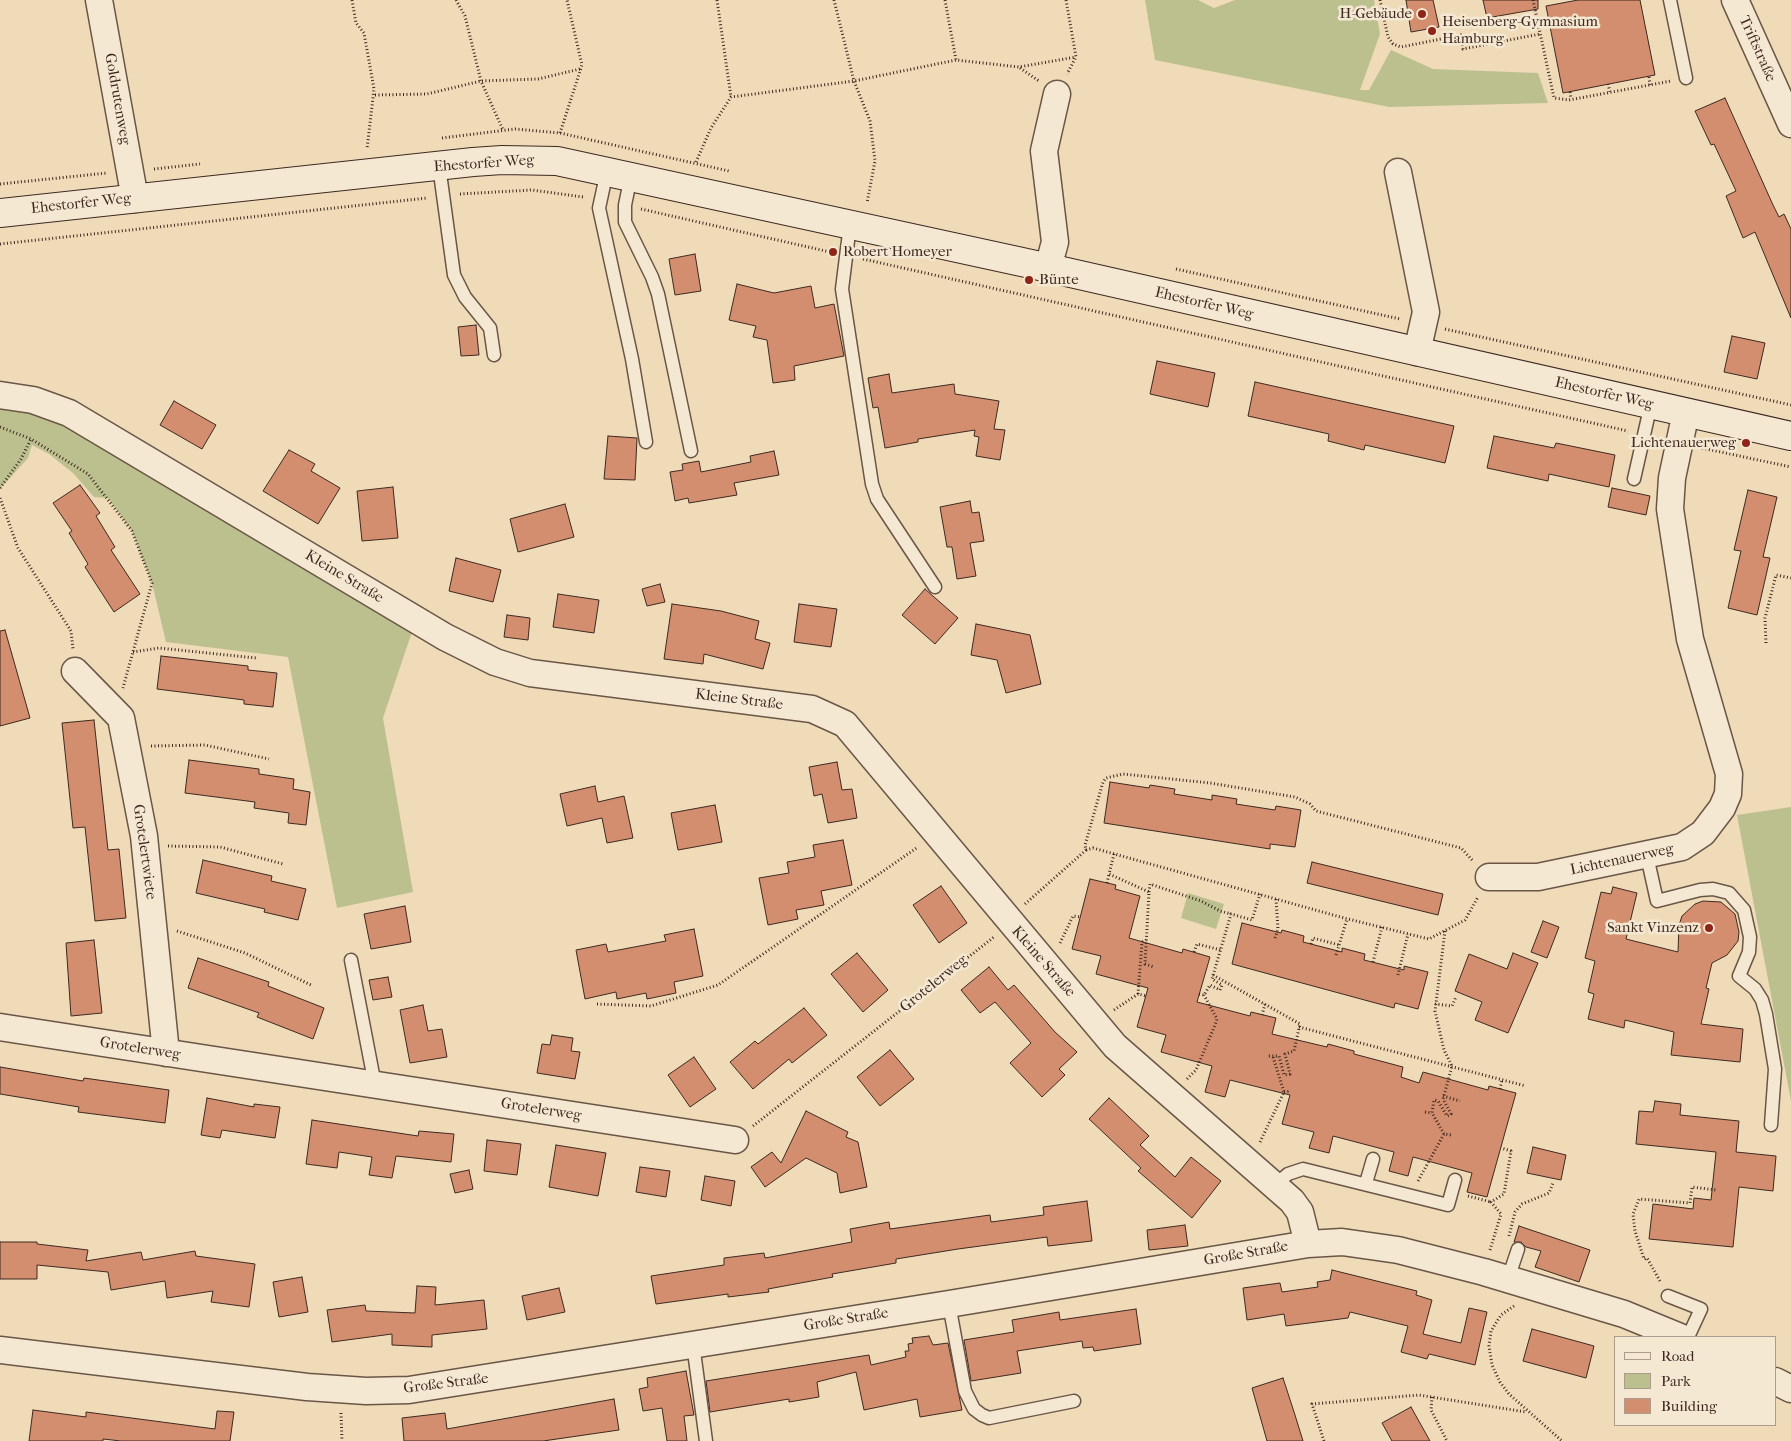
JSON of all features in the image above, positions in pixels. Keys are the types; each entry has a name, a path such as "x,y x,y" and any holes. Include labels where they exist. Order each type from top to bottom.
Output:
{"main road":[{"name":"Ehestorfer Weg","path":"0,213 439,166 530,160 557,161 1048,268 1791,436"}],"street":[{"name":"Goldrutenweg","path":"99,0 135,199"},
{"name":"Triftstraße","path":"1735,0 1791,124"},
{"path":"1048,268 1055,242 1044,150 1057,94"},
{"path":"1398,172 1426,312 1418,352"},
{"name":"Kleine Straße","path":"0,395 33,400 69,414 445,638 496,662 530,673 812,709 844,724 1010,924 1115,1046 1292,1200 1300,1212 1308,1244"},
{"name":"Lichtenauerweg","path":"1489,877 1538,877 1647,856 1682,847 1703,833 1722,808 1729,785 1728,770 1690,639 1671,523 1670,490 1686,412"},
{"name":"Grotelertwiete","path":"75,671 121,718 145,845 166,1053"},
{"name":"Grotelerweg","path":"0,1027 735,1140"},
{"name":"Große Straße","path":"0,1350 307,1387 366,1391 408,1390 949,1304 1308,1244 1342,1242 1371,1245 1484,1272 1624,1314 1678,1336"},
{"path":"1776,1382 1791,1389"}],"lane":[{"path":"1670,0 1686,78"},
{"path":"439,166 454,275 465,297 490,328 494,354"},
{"path":"619,173 599,208 632,359 646,442"},
{"path":"619,173 625,205 625,222 652,277 658,294 691,451"},
{"path":"850,225 842,289 872,484 878,499 935,587"},
{"path":"1634,479 1651,404"},
{"path":"1647,856 1657,901 1700,890 1713,889 1728,893 1744,910 1749,925 1749,944 1744,966 1739,976 1755,989 1762,1000 1766,1014 1775,1069 1771,1125"},
{"path":"350,960 375,1085"},
{"path":"1366,1183 1373,1159"},
{"path":"1275,1186 1288,1174 1303,1169 1448,1204 1455,1180"},
{"path":"1515,1281 1517,1252"},
{"path":"1668,1296 1700,1309 1688,1336"},
{"path":"949,1304 965,1391 974,1409 989,1418 1074,1401"},
{"path":"693,1344 706,1441"}],"path":[{"path":"352,0 356,23 364,33 374,95 367,148"},
{"path":"456,0 465,16 481,81 503,130"},
{"path":"560,133 582,65 567,0"},
{"path":"696,162 711,128 731,97 716,0"},
{"path":"834,0 854,81 870,121 875,161 867,203"},
{"path":"945,0 956,60"},
{"path":"1057,94 1076,57 1066,0"},
{"path":"1380,0 1388,38 1393,44 1401,47 1461,35 1463,49 1540,34"},
{"path":"1532,0 1552,94 1558,99 1571,99 1686,78"},
{"path":"731,97 854,81 956,60 1019,67 1076,57"},
{"path":"374,95 427,94 481,81 538,79 580,70"},
{"path":"1649,76 1650,84"},
{"path":"1608,84 1610,92"},
{"path":"1570,92 1571,99"},
{"path":"0,184 108,173"},
{"path":"1172,268 1403,320"},
{"path":"1443,329 1791,406"},
{"path":"0,427 31,439 88,474 132,530 152,583 116,713"},
{"path":"0,488 21,459 31,439"},
{"path":"1698,447 1791,467"},
{"path":"0,498 18,548 71,631 75,671"},
{"path":"1766,643 1766,618 1776,575 1791,578"},
{"path":"133,652 159,648 256,658"},
{"path":"127,747 205,745 269,759"},
{"path":"1086,850 1085,845 1103,782 1106,778 1123,774 1210,783 1295,797 1310,804 1316,812 1461,848 1489,877"},
{"path":"597,1004 651,1006 718,985 936,834"},
{"path":"145,845 220,847 283,864"},
{"path":"1025,903 1086,850 1093,848 1347,919 1429,939 1465,920"},
{"path":"1107,883 1114,854"},
{"path":"1109,874 1149,892"},
{"path":"1154,966 1145,964 1150,884 1202,901 1220,911 1252,920 1260,894"},
{"path":"1276,899 1278,930 1276,938"},
{"path":"1204,995 1210,985 1220,990 1222,985 1212,980 1231,914"},
{"path":"1048,968 1073,916 1080,917"},
{"path":"1336,955 1347,919"},
{"path":"153,924 245,953 311,985"},
{"name":"Grotelerweg","path":"735,1140 797,1094 1010,924"},
{"path":"1373,962 1382,927"},
{"path":"1444,1134 1432,1113 1434,1100 1438,1101 1447,1116 1451,1114 1443,1096 1452,1066 1444,1050 1434,1011 1445,930"},
{"path":"1398,975 1408,934"},
{"path":"1311,944 1313,938 1339,945"},
{"path":"1138,994 1142,942 1146,940"},
{"path":"1194,952 1197,944 1221,950"},
{"path":"1213,975 1300,1024 1294,1052 1285,1054 1290,1071"},
{"path":"1095,1023 1138,994 1146,996"},
{"path":"1199,994 1204,995"},
{"path":"1171,1094 1196,1070 1216,1025 1217,1019 1204,995"},
{"path":"1435,1004 1452,1006 1456,997"},
{"path":"1262,1015 1265,1004"},
{"path":"1216,1025 1222,1027"},
{"path":"1299,1027 1526,1086"},
{"path":"1267,1056 1279,1056 1284,1075 1290,1074 1290,1071"},
{"path":"1250,1164 1284,1092 1273,1057"},
{"path":"1290,1071 1295,1073"},
{"path":"1500,1089 1502,1080"},
{"path":"1284,1092 1291,1091"},
{"path":"1443,1096 1460,1101"},
{"path":"1425,1112 1432,1113"},
{"path":"1444,1134 1451,1135"},
{"path":"1417,1183 1444,1134"},
{"path":"1484,1272 1500,1214 1491,1202 1504,1194 1511,1151 1501,1148"},
{"path":"1517,1252 1506,1251 1514,1212 1529,1201 1549,1192 1553,1183"},
{"path":"1668,1296 1655,1269 1652,1270 1647,1258 1644,1259 1633,1220 1635,1207 1639,1199 1690,1203 1692,1187 1716,1190"},
{"path":"1515,1281 1514,1307 1501,1315 1494,1323 1489,1346 1492,1365 1500,1382 1526,1412 1562,1441"},
{"path":"1324,1441 1312,1404 1419,1395 1526,1412"},
{"path":"1432,1397 1431,1410 1447,1441"}],"green space":[{"path":"1145,0 1198,0 1214,8 1235,0 1374,0 1380,34 1360,90 1369,90 1391,50 1433,69 1538,73 1548,103 1389,107 1155,60"},
{"path":"0,395 33,400 416,620 383,718 413,892 337,908 288,657 166,642 152,583 132,531 108,498 94,497 73,473 49,454 32,445 28,458 0,489"},
{"path":"1791,807 1791,1101 1737,815"},
{"path":"1188,893 1224,904 1216,929 1181,918"}],"building":[{"name":"H-Gebäude","path":"1406,0 1433,0 1439,27 1411,32"},
{"path":"1483,0 1538,0 1538,9 1487,18"},
{"path":"1578,0 1640,0 1655,75 1563,93 1546,6"},
{"path":"1725,98 1779,217 1784,214 1791,229 1791,318 1755,232 1743,238 1726,196 1736,191 1714,144 1711,145 1695,111"},
{"path":"695,254 701,291 675,295 669,259"},
{"path":"737,284 774,293 811,286 815,308 834,304 844,356 794,366 795,380 773,383 767,340 753,337 756,326 729,320"},
{"path":"476,325 479,355 461,356 458,327"},
{"path":"1732,336 1765,343 1757,379 1724,372"},
{"path":"1157,361 1215,373 1208,407 1150,394"},
{"path":"889,374 892,393 954,384 955,394 999,401 994,429 1005,430 1000,460 976,456 979,437 974,436 975,430 918,439 918,442 885,448 878,407 873,408 868,378"},
{"path":"1255,382 1454,426 1445,463 1365,445 1364,450 1328,441 1329,434 1248,416"},
{"path":"174,401 216,425 202,449 160,425"},
{"path":"608,436 637,438 635,480 604,479"},
{"path":"1494,436 1554,448 1556,443 1615,455 1609,487 1549,474 1548,481 1487,468"},
{"path":"289,450 315,464 311,471 340,488 318,524 263,491"},
{"path":"774,451 779,475 734,483 737,495 689,503 688,498 675,501 670,472 683,470 682,464 699,461 701,472 751,462 750,456"},
{"path":"80,485 100,513 96,516 115,547 111,550 140,594 114,612 85,567 88,564 69,533 72,531 53,503"},
{"path":"393,487 398,538 362,541 357,491"},
{"path":"1612,488 1650,496 1646,515 1608,507"},
{"path":"1748,490 1777,497 1763,557 1770,558 1757,615 1728,608 1741,551 1734,550"},
{"path":"970,501 972,513 979,512 984,541 970,543 976,576 957,579 952,547 947,547 940,507"},
{"path":"565,504 574,537 518,552 510,519"},
{"path":"456,558 501,570 493,602 449,591"},
{"path":"660,584 665,602 647,606 642,589"},
{"path":"925,589 958,618 935,644 902,615"},
{"path":"558,594 599,600 594,633 553,627"},
{"path":"672,604 721,611 759,621 755,639 770,643 763,669 704,654 703,664 664,659"},
{"path":"799,604 837,609 831,647 794,642"},
{"path":"507,615 530,618 528,640 504,637"},
{"path":"976,624 1030,635 1041,684 1006,693 997,660 971,655"},
{"path":"5,630 30,718 0,726 0,631"},
{"path":"161,656 248,666 248,670 277,673 273,707 244,704 244,700 157,689"},
{"path":"94,720 108,850 119,849 126,918 95,921 85,827 73,828 62,723"},
{"path":"189,760 259,769 259,774 294,779 293,789 310,792 306,825 288,823 289,813 254,808 255,802 185,793"},
{"path":"837,762 842,790 852,789 857,818 828,823 822,794 814,796 809,767"},
{"path":"1110,782 1149,788 1150,785 1175,789 1174,794 1212,800 1212,795 1237,799 1236,804 1275,810 1276,806 1301,810 1295,847 1270,844 1270,849 1104,823"},
{"path":"595,786 598,802 624,796 633,838 607,843 602,818 567,826 560,794"},
{"path":"715,805 722,842 678,850 671,813"},
{"path":"843,840 852,885 821,891 824,905 796,910 798,919 768,925 759,878 789,873 787,862 815,857 813,845"},
{"path":"203,860 272,876 271,881 306,889 298,920 264,912 265,909 196,893"},
{"path":"1312,862 1443,894 1438,915 1307,883"},
{"path":"1090,879 1116,885 1115,889 1140,896 1129,938 1182,953 1183,949 1210,957 1197,1002 1250,1016 1251,1012 1276,1018 1272,1034 1327,1047 1328,1044 1354,1051 1354,1054 1403,1067 1401,1077 1419,1083 1423,1072 1488,1090 1489,1086 1516,1093 1487,1197 1467,1192 1472,1173 1413,1157 1408,1176 1389,1171 1394,1152 1333,1136 1329,1153 1309,1148 1314,1132 1282,1124 1290,1095 1230,1080 1225,1097 1205,1092 1212,1066 1161,1052 1166,1035 1137,1027 1148,988 1096,974 1101,956 1072,949"},
{"path":"941,886 967,923 939,943 913,905"},
{"path":"1613,887 1637,893 1626,939 1678,952 1679,925 1682,916 1695,904 1703,901 1721,902 1735,914 1739,932 1738,941 1727,955 1712,963 1706,988 1709,989 1701,1024 1743,1029 1740,1062 1671,1055 1674,1032 1625,1020 1624,1028 1588,1019 1594,994 1588,992 1595,961 1585,958 1601,892 1611,894"},
{"path":"405,906 411,942 371,949 364,914"},
{"path":"1543,921 1559,927 1547,958 1531,952"},
{"path":"1242,923 1281,933 1282,930 1304,936 1303,942 1342,952 1342,948 1365,954 1364,960 1404,970 1404,966 1428,972 1418,1009 1395,1003 1394,1008 1232,964"},
{"path":"694,929 703,976 674,982 676,993 647,999 646,993 617,999 616,992 585,999 576,950 606,944 608,952 666,941 664,935"},
{"path":"94,940 102,1013 71,1016 66,943"},
{"path":"857,953 888,990 863,1012 831,974"},
{"path":"1513,953 1538,963 1508,1033 1475,1020 1482,1002 1455,991 1469,954 1507,969"},
{"path":"198,958 269,982 268,986 324,1008 313,1039 257,1017 259,1013 188,988"},
{"path":"989,967 1008,990 1014,985 1055,1032 1077,1052 1059,1069 1065,1075 1042,1097 1010,1063 1031,1043 995,1002 980,1013 961,990"},
{"path":"388,977 392,997 373,1000 369,980"},
{"path":"423,1005 428,1031 442,1029 447,1057 410,1063 400,1010"},
{"path":"804,1008 827,1035 792,1063 789,1059 753,1089 730,1062 755,1041 758,1044"},
{"path":"552,1035 573,1038 571,1051 580,1052 575,1079 537,1073 542,1044 550,1045"},
{"path":"890,1050 914,1079 880,1106 857,1077"},
{"path":"694,1057 716,1089 690,1107 668,1075"},
{"path":"0,1067 83,1081 84,1078 169,1090 165,1123 78,1112 79,1107 0,1094"},
{"path":"207,1098 254,1107 254,1104 280,1107 275,1138 222,1130 220,1138 201,1135"},
{"path":"1109,1098 1149,1136 1140,1145 1175,1177 1191,1157 1221,1181 1192,1218 1138,1171 1141,1168 1089,1119"},
{"path":"1655,1101 1681,1104 1680,1115 1739,1121 1736,1152 1776,1156 1773,1191 1739,1187 1733,1247 1649,1239 1653,1204 1693,1209 1694,1198 1711,1200 1716,1152 1636,1144 1639,1111 1653,1112"},
{"path":"806,1111 848,1132 846,1137 858,1142 867,1187 840,1193 837,1173 806,1158 765,1187 751,1167 772,1152 781,1163"},
{"path":"312,1120 418,1136 419,1131 454,1134 451,1162 396,1156 392,1178 369,1175 372,1157 339,1152 337,1168 306,1164"},
{"path":"487,1140 521,1144 517,1175 484,1171"},
{"path":"556,1145 606,1153 598,1196 549,1187"},
{"path":"1533,1147 1566,1155 1561,1180 1527,1173"},
{"path":"640,1167 670,1171 666,1197 636,1192"},
{"path":"469,1170 473,1189 455,1193 450,1174"},
{"path":"705,1176 735,1181 731,1206 701,1200"},
{"path":"1087,1201 1092,1241 1048,1246 1047,1237 958,1249 896,1259 896,1263 832,1274 833,1277 768,1289 769,1292 728,1297 728,1294 656,1304 651,1276 724,1265 724,1258 764,1253 765,1258 852,1242 850,1229 889,1222 890,1229 990,1215 991,1222 1044,1215 1043,1207"},
{"path":"1185,1225 1188,1246 1149,1250 1147,1230"},
{"path":"1519,1226 1590,1250 1579,1282 1535,1267 1541,1251 1526,1247 1521,1242 1514,1242"},
{"path":"0,1242 37,1242 37,1244 88,1250 86,1261 141,1252 143,1260 195,1251 196,1256 255,1264 249,1307 211,1302 213,1291 167,1298 165,1281 111,1290 108,1272 37,1265 37,1279 0,1279"},
{"path":"1332,1270 1417,1291 1416,1295 1432,1300 1423,1334 1461,1343 1469,1308 1487,1312 1475,1365 1429,1354 1427,1359 1401,1352 1408,1326 1350,1312 1348,1318 1286,1326 1284,1314 1247,1320 1243,1288 1280,1283 1282,1292 1318,1287 1317,1282 1330,1280"},
{"path":"302,1277 308,1312 279,1317 273,1282"},
{"path":"417,1286 436,1287 435,1305 484,1300 487,1329 432,1335 432,1347 392,1345 392,1334 332,1342 327,1310 365,1305 366,1311 415,1313"},
{"path":"559,1288 565,1312 527,1320 522,1296"},
{"path":"1136,1309 1141,1344 1094,1351 1093,1347 1083,1348 1082,1341 1017,1351 1021,1373 971,1381 964,1340 1014,1332 1012,1320 1059,1312 1060,1320"},
{"path":"1532,1329 1594,1346 1586,1378 1523,1361"},
{"path":"929,1336 933,1345 948,1343 962,1410 920,1417 917,1399 864,1410 856,1372 817,1382 819,1397 789,1402 789,1399 710,1412 706,1381 869,1355 871,1365 906,1357 905,1351 909,1351 908,1344 913,1343 912,1338"},
{"path":"686,1371 694,1415 684,1416 687,1441 667,1441 662,1408 643,1411 639,1389 648,1387 647,1378"},
{"path":"1283,1378 1303,1441 1267,1441 1252,1388"},
{"path":"614,1399 619,1430 543,1441 404,1441 402,1418 445,1413 447,1429"},
{"path":"1411,1407 1430,1441 1392,1441 1382,1423"},
{"path":"33,1410 86,1417 86,1412 215,1429 217,1411 234,1412 230,1441 121,1441 103,1439 103,1441 29,1441"}],"place":[{"name":"H-Gebäude","path":"1422,14"},
{"name":"Heisenberg-Gymnasium Hamburg","path":"1432,31"},
{"name":"Robert Homeyer","path":"833,252"},
{"name":"Bünte","path":"1029,280"},
{"name":"Lichtenauerweg","path":"1746,443"},
{"name":"Sankt Vinzenz","path":"1709,928"}]}
